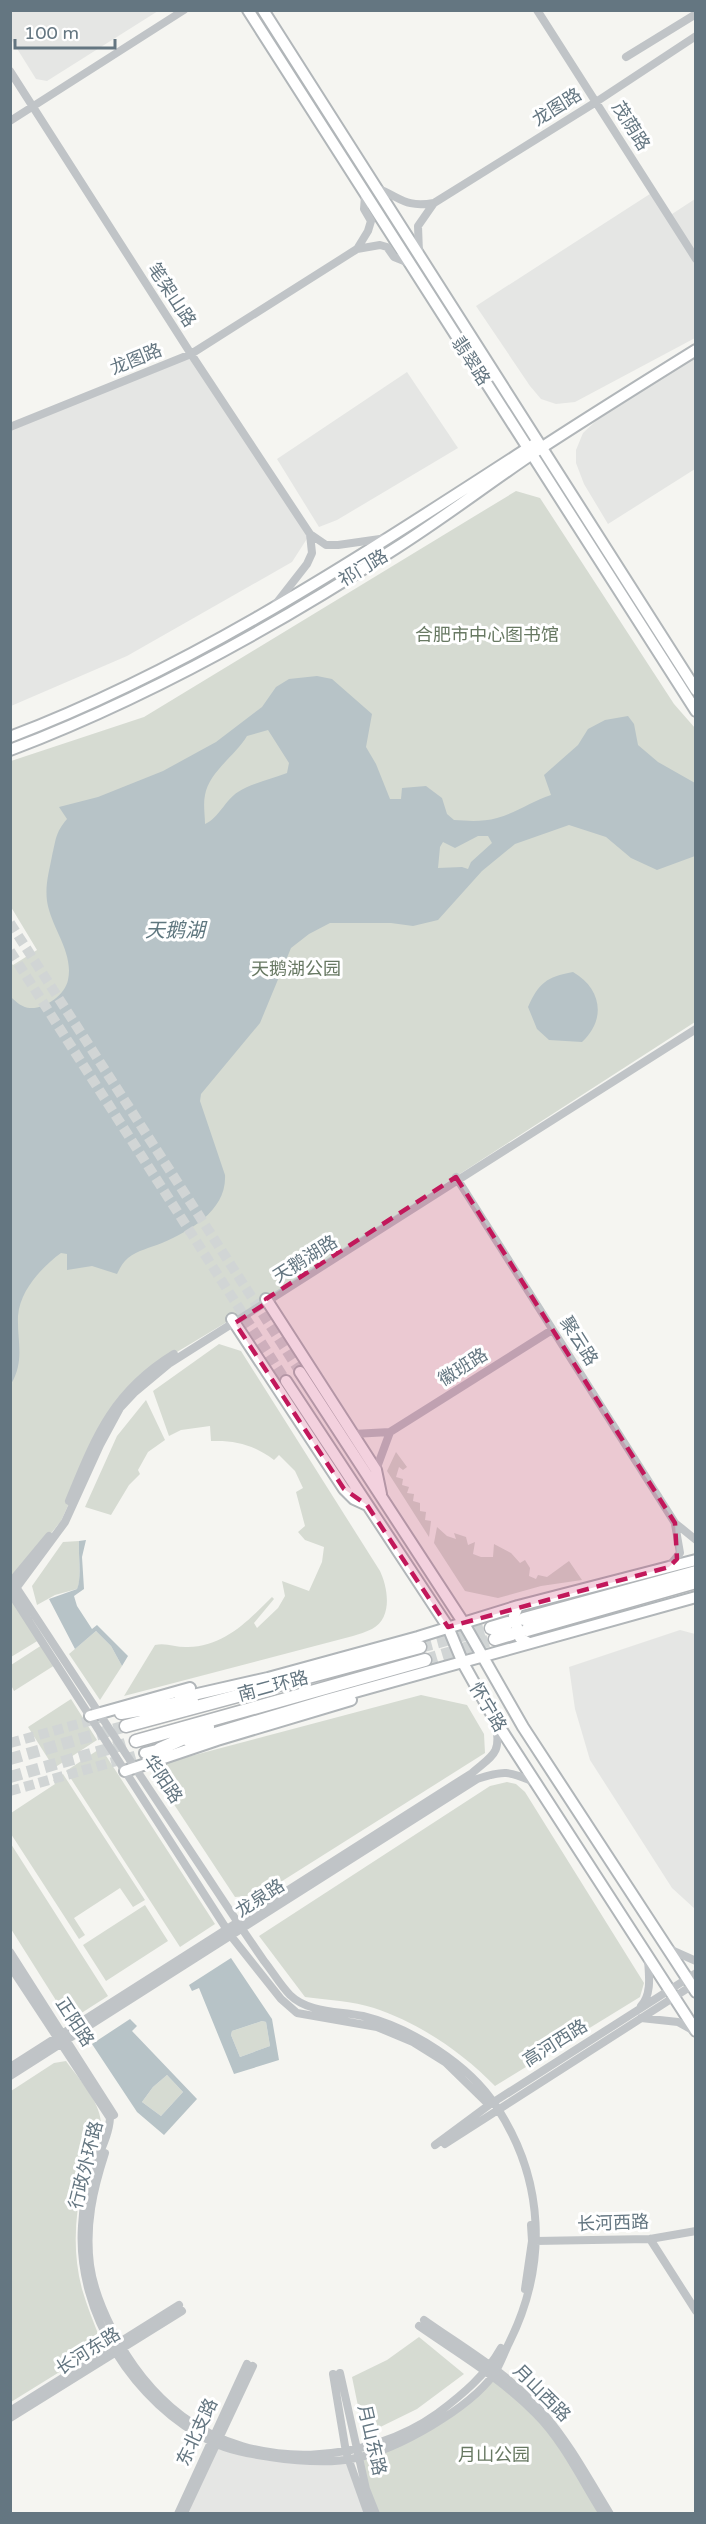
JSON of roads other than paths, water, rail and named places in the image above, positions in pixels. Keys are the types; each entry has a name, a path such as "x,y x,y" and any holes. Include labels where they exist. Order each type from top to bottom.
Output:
{"highway":[{"path":"696,1572 526,1624 696,1582"},
{"path":"493,1634 510,1629"},
{"name":"南二环路","path":"126,1726 419,1642"},
{"name":"南二环路","path":"136,1741 424,1660"},
{"path":"119,1713 258,1690"},
{"path":"160,1749 242,1712"}],"main road":[{"name":"翡翠路","path":"263,10 419,257 696,711"},
{"name":"翡翠路","path":"247,12 409,264 691,677 696,690"},
{"name":"祁门路","path":"10,750 69,728 165,683 256,633 397,548 534,448 696,342"},
{"name":"祁门路","path":"10,737 64,716 160,672 270,610 696,350"},
{"path":"267,1300 376,1470 381,1498"},
{"path":"233,1321 344,1489 367,1505"},
{"name":"怀宁路","path":"300,1372 463,1622 523,1727 667,1948 693,1982"},
{"name":"怀宁路","path":"286,1381 448,1627 463,1663 495,1720 696,2031"},
{"path":"119,1713 419,1642 463,1622 696,1560"},
{"path":"145,1754 434,1670 694,1598"},
{"path":"518,1606 514,1616 520,1638 530,1643"},
{"path":"95,1715 165,1694 274,1671 386,1641 419,1642"},
{"path":"130,1769 386,1690 434,1670"}],"street":[{"path":"10,120 184,10"},
{"name":"茂荫路","path":"537,10 696,259"},
{"path":"626,57 696,14"},
{"name":"龙图路","path":"434,203 596,102 696,36"},
{"name":"笔架山路","path":"10,71 191,354 310,534"},
{"path":"376,188 388,192 402,202 418,206 434,203"},
{"path":"357,249 371,221 364,209 365,195"},
{"path":"419,257 418,226 434,203"},
{"path":"357,249 380,244 387,247 394,257 409,264"},
{"name":"龙图路","path":"10,427 191,354 357,249"},
{"path":"310,534 326,545 390,537"},
{"path":"270,610 307,564 312,553 310,534"},
{"path":"672,673 691,677"},
{"name":"天鹅湖路","path":"12,1587 61,1521 86,1460 109,1415 125,1392 162,1361 267,1300 696,1023"},
{"name":"天鹅湖路","path":"457,1178 696,1029"},
{"name":"聚云路","path":"457,1178 675,1523 696,1540"},
{"name":"徽班路","path":"353,1434 390,1432 552,1330"},
{"path":"376,1470 390,1432"},
{"name":"聚云路","path":"669,1567 680,1553 675,1523"},
{"name":"华阳路","path":"12,1587 130,1769 229,1933 285,1996"},
{"name":"龙泉路","path":"240,1926 472,1773 492,1755 499,1743 495,1720"},
{"name":"华阳路","path":"130,1769 240,1926 285,1996"},
{"name":"龙泉路","path":"10,2076 62,2039 477,1779 500,1771 510,1772 534,1782"},
{"path":"667,1948 696,1961"},
{"name":"正阳路","path":"10,1952 62,2039"},
{"path":"648,1960 649,1988 638,2014 678,2022 696,2031"},
{"name":"正阳路","path":"10,1966 110,2111"},
{"name":"高河西路","path":"436,2147 638,2014 693,1982"},
{"name":"行政外环路","path":"110,2111 116,2123 91,2200 88,2248 95,2287 117,2348 159,2397 215,2440 284,2453 357,2454 424,2423 491,2371 520,2321 529,2295 535,2241 534,2204 527,2174 514,2139 494,2107 445,2062 413,2042 377,2026 297,2013 285,1996"},
{"name":"龙泉路","path":"10,2067 62,2039"},
{"name":"长河西路","path":"535,2241 650,2239 696,2231"},
{"path":"650,2239 696,2311"},
{"name":"长河东路","path":"10,2418 181,2308"},
{"name":"月山西路","path":"422,2323 491,2371 542,2412 560,2433 610,2514"},
{"name":"长河东路","path":"10,2411 117,2348"},
{"name":"东北支路","path":"178,2514 250,2365"},
{"name":"月山西路","path":"491,2371 538,2416 555,2437 603,2514"},
{"name":"月山东路","path":"368,2514 347,2455 336,2373 366,2488 376,2514"},
{"name":"东北支路","path":"184,2514 215,2440"}],"water":[{"name":"天鹅湖","path":"317,676 332,679 372,714 366,747 376,764 390,799 401,799 402,788 426,786 442,798 447,814 454,820 481,821 497,818 551,795 544,775 578,745 588,729 605,720 628,716 634,724 638,745 658,762 695,783 695,856 657,870 631,858 606,837 569,825 515,844 482,871 438,920 413,926 391,923 330,923 309,934 291,948 260,1023 201,1094 200,1101 225,1175 220,1199 205,1218 184,1232 132,1255 117,1274 92,1266 67,1270 67,1254 61,1253 54,1259 33,1280 23,1297 18,1316 18,1367 11,1384 11,997 25,1007 36,1008 48,1004 59,996 68,980 68,960 47,901 48,878 55,841 60,828 67,819 59,807 98,797 163,771 216,742 262,707 276,687 289,679","holes":["268,730 289,763 287,773 238,792 214,818 205,824 204,798 207,787 217,771 247,736","478,836 488,836 492,843 471,862 468,869 438,868 440,847 443,842 455,848"]},
{"path":"573,972 590,986 595,995 598,1014 595,1024 582,1042 549,1040 537,1029 528,1007 544,982"},
{"path":"86,1540 82,1557 84,1589 74,1596 77,1606 92,1629 97,1625 128,1656 122,1666 111,1646 96,1631 75,1649 49,1599 77,1589 80,1572 79,1541"},
{"path":"231,1958 272,2019 279,2060 234,2074 199,1988 192,1991 189,1985","holes":["262,2021 266,2022 270,2046 240,2057 231,2035 232,2031"]},
{"path":"130,2019 137,2026 132,2031 197,2099 164,2135 137,2112 92,2044","holes":["167,2075 183,2092 161,2116 142,2102 153,2087"]}],"tunnel":[{"path":"10,923 300,1372"},
{"path":"10,951 286,1381"},
{"path":"420,1647 491,1628"},
{"path":"425,1660 495,1639"},
{"path":"10,1743 100,1718"},
{"path":"10,1759 126,1726"},
{"path":"10,1777 136,1741"},
{"path":"10,1791 145,1753"}],"park label":[{"name":"合肥市中心图书馆","path":"487,635"},
{"name":"天鹅湖公园","path":"296,969"},
{"name":"月山公园","path":"494,2455"}]}
